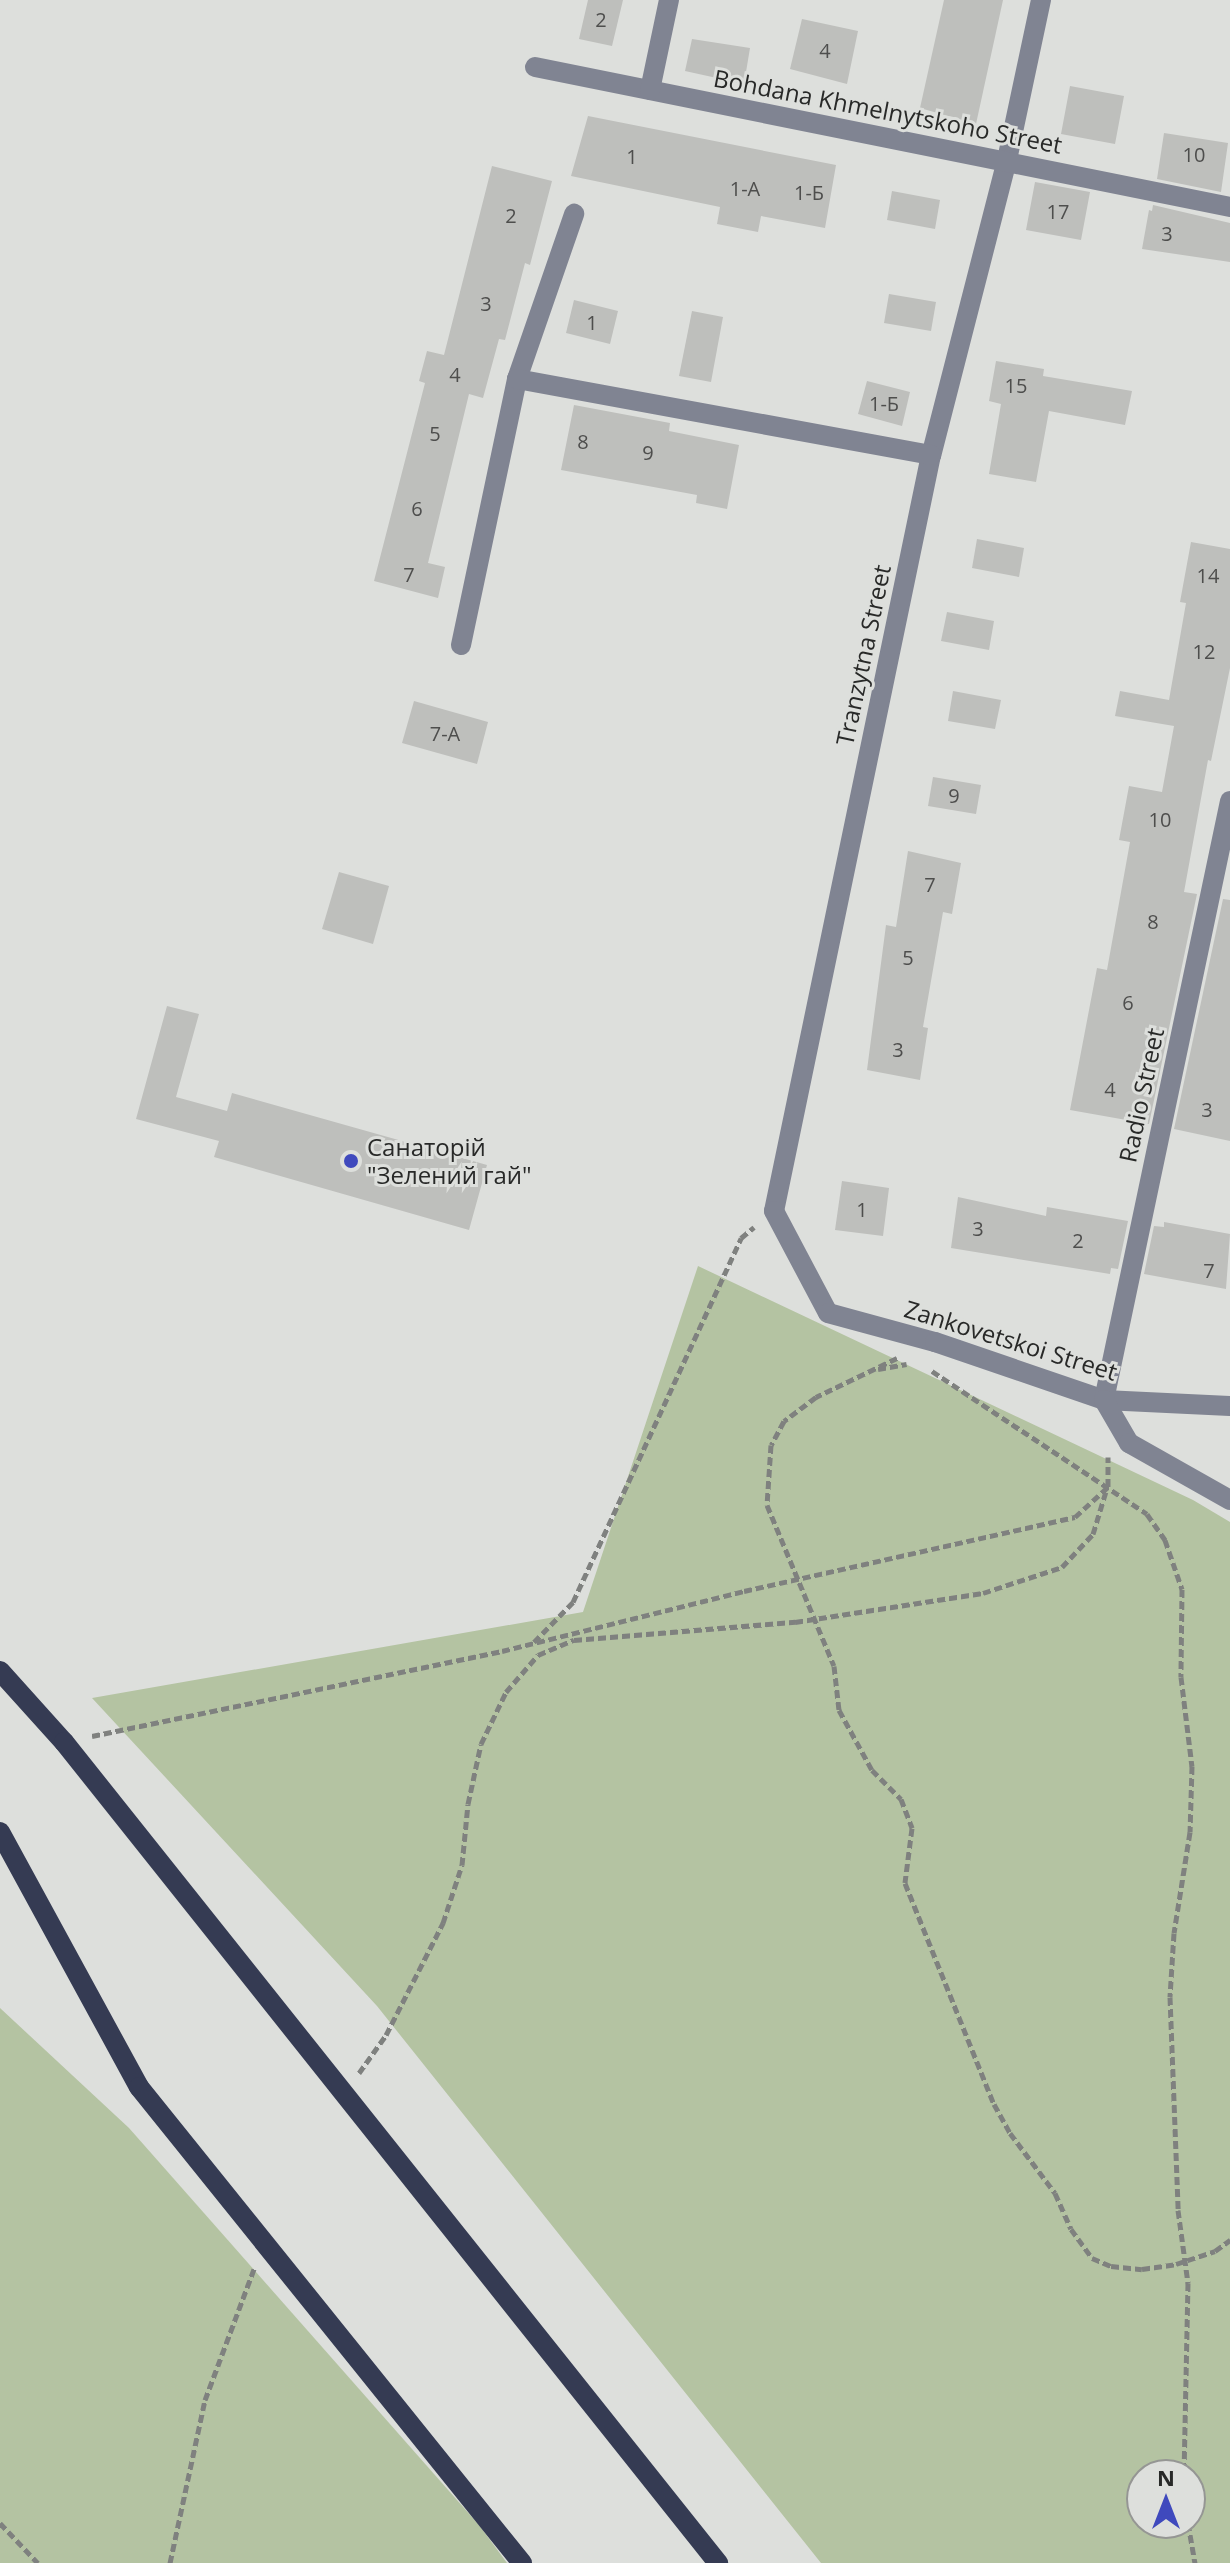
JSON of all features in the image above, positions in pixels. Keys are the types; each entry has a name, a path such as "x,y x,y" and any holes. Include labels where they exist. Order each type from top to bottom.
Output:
{"main road":[{"path":"0,1671 64,1742 718,2563"},
{"path":"0,1832 139,2087 522,2563"}],"street":[{"path":"650,90 669,0"},
{"name":"Tranzytna Street","path":"774,1211 931,455 1007,160 1041,0"},
{"name":"Bohdana Khmelnytskoho Street","path":"535,67 1230,207"},
{"path":"461,645 517,379 574,214"},
{"path":"517,379 931,455"},
{"name":"Radio Street","path":"1104,1400 1230,801"},
{"name":"Zankovetskoi Street","path":"774,1211 828,1313 935,1342 1104,1400 1230,1406"},
{"path":"1104,1400 1129,1443 1230,1500"}],"path":[{"path":"533,1644 573,1602 741,1238 774,1211"},
{"path":"935,1342 909,1350 878,1369 816,1397 784,1421 771,1445 767,1505 800,1578 834,1666 839,1710 849,1733 872,1770 901,1799 912,1828 905,1883 994,2104 1010,2133 1035,2162 1071,2229 1092,2258 1111,2266 1142,2269 1185,2261 1215,2251 1230,2240"},
{"path":"878,1369 905,1363 936,1372 1147,1514 1165,1540 1182,1589 1181,1677 1192,1766 1191,1819 1174,1933 1170,1997 1178,2210 1185,2261 1188,2419 1185,2459"},
{"path":"344,2093 386,2035 443,1923 462,1865 468,1804 481,1744 506,1692 538,1655 574,1640 816,1618 983,1593 1062,1567 1093,1534 1108,1487 1109,1454"},
{"path":"64,1742 533,1644 800,1578 1075,1517 1108,1487"},
{"path":"170,2563 205,2400 265,2242"},
{"path":"0,2523 38,2563"},
{"path":"1191,2539 1195,2563"}],"green space":[{"path":"698,1266 1193,1500 1230,1522 1230,2563 821,2563 377,2006 92,1698 583,1612"},
{"path":"0,2008 129,2128 479,2525 507,2563 0,2563"}],"building":[{"path":"588,0 623,0 612,46 579,39"},
{"path":"944,0 1003,0 976,124 920,108"},
{"path":"802,19 858,31 847,84 790,69"},
{"path":"692,39 750,48 744,84 685,71"},
{"path":"1070,86 1124,96 1115,144 1061,134"},
{"path":"588,116 836,165 825,228 761,216 758,232 717,224 720,207 571,176"},
{"path":"1164,133 1228,143 1221,192 1157,179"},
{"path":"492,166 552,181 530,265 525,263 505,340 499,339 483,398 469,394 428,563 445,567 438,598 374,581 425,383 419,381 427,351 444,355"},
{"path":"1035,182 1090,192 1081,240 1026,230"},
{"path":"892,191 940,200 935,229 887,220"},
{"path":"1153,205 1230,223 1230,262 1142,249 1149,210 1152,211"},
{"path":"889,294 936,302 931,331 884,323"},
{"path":"574,300 618,311 610,344 566,333"},
{"path":"692,311 723,317 711,382 679,376"},
{"path":"996,361 1044,369 1043,376 1132,391 1125,425 1049,411 1036,482 989,474 1001,404 989,401"},
{"path":"867,381 910,392 902,426 858,414"},
{"path":"574,405 670,423 669,431 739,445 727,509 696,503 697,495 561,470"},
{"path":"977,539 1024,548 1019,577 972,568"},
{"path":"1191,542 1230,549 1230,668 1211,761 1208,760 1184,892 1197,894 1149,1124 1070,1110 1097,968 1107,970 1130,842 1119,840 1129,786 1162,792 1174,726 1115,716 1120,691 1169,700 1186,603 1180,602"},
{"path":"947,612 994,621 989,650 941,641"},
{"path":"953,691 1001,700 995,729 948,721"},
{"path":"414,701 488,722 477,764 402,743"},
{"path":"933,777 981,785 976,814 928,806"},
{"path":"908,851 961,863 952,914 943,912 923,1027 928,1028 920,1080 867,1070 886,925 896,927"},
{"path":"339,872 389,886 373,944 322,929"},
{"path":"1223,899 1230,900 1230,1141 1174,1129"},
{"name":"Санаторій \"Зелений гай\"","path":"167,1006 199,1014 176,1097 227,1111 232,1093 487,1165 469,1230 214,1157 219,1141 136,1119"},
{"path":"842,1181 889,1188 883,1236 835,1230"},
{"path":"958,1197 1046,1216 1047,1207 1128,1221 1118,1269 1111,1268 1110,1274 951,1248"},
{"path":"1164,1222 1230,1234 1226,1289 1144,1274 1154,1226 1164,1227"}],"place":[{"name":"Санаторій \"Зелений гай\"","path":"351,1161"}]}
